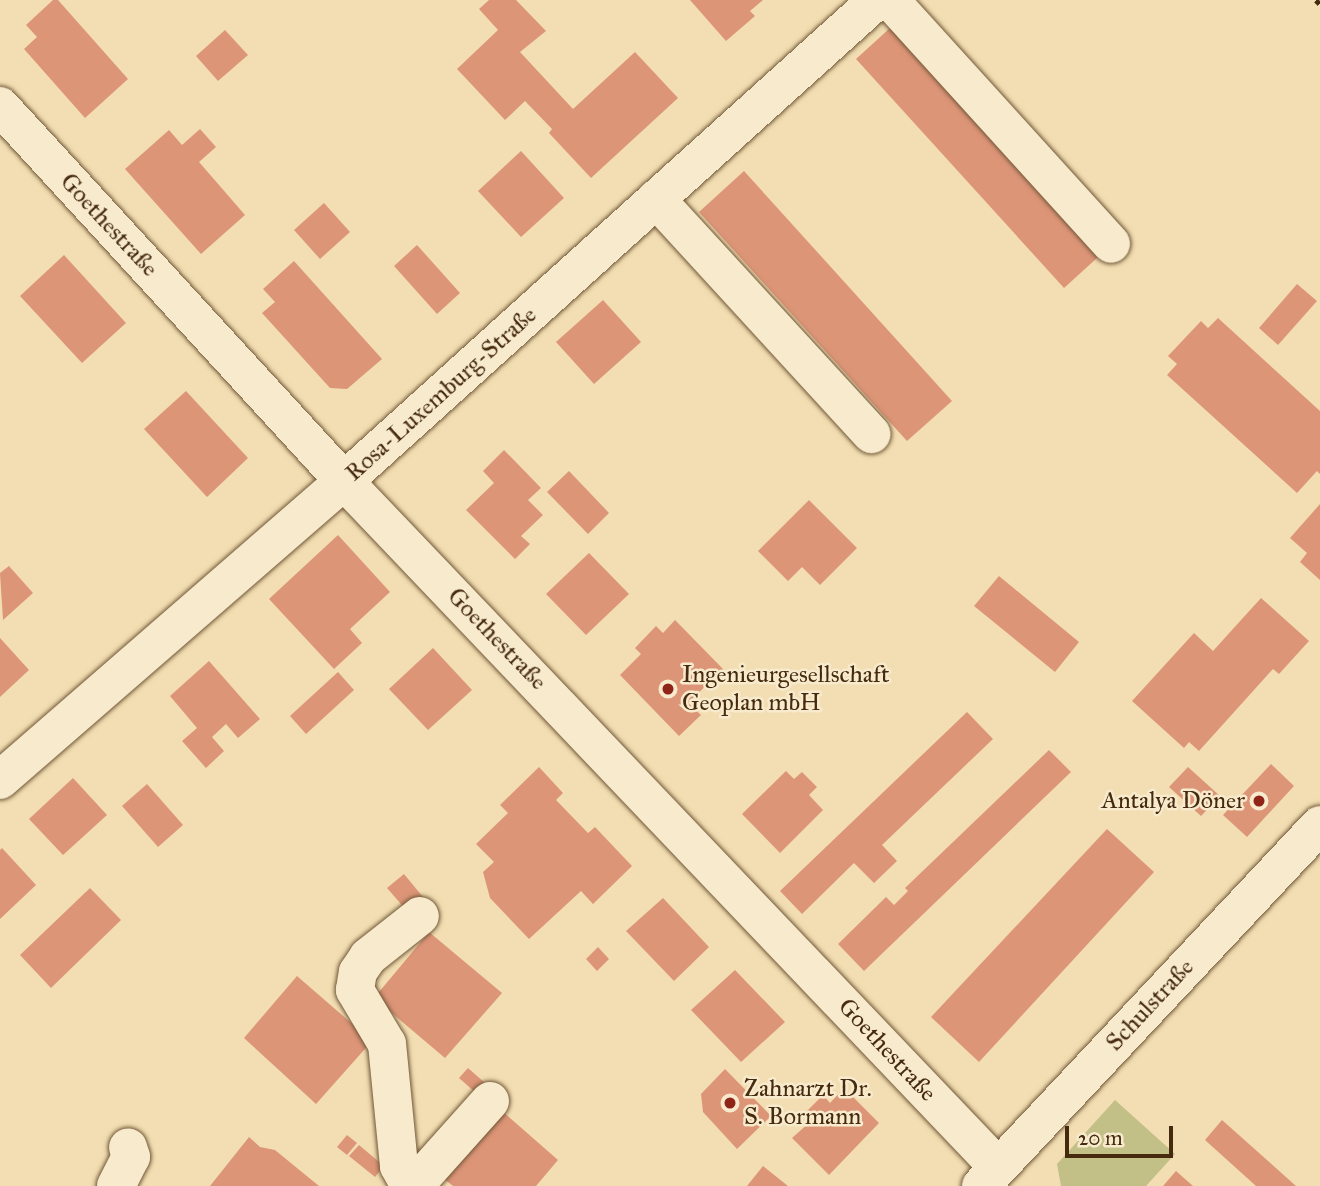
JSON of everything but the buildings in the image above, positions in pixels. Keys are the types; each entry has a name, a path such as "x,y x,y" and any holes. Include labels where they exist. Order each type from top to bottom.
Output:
{"street":[{"name":"Rosa-Luxemburg-Straße","path":"0,780 344,481 877,0"},
{"path":"890,0 1111,244"},
{"name":"Goethestraße","path":"0,106 990,1177"},
{"path":"656,199 871,434"},
{"name":"Schulstraße","path":"990,1177 1320,825"},
{"path":"420,916 368,957 358,972 355,990 387,1044 399,1166 412,1186 490,1101"},
{"path":"116,1186 131,1157 128,1147"}],"path":[{"path":"1316,0 1320,4"}],"shaded area":[{"path":"1115,1100 1175,1154 1146,1186 1061,1186 1057,1164"}],"place":[{"name":"Ingenieurgesellschaft Geoplan mbH","path":"668,689"},
{"name":"Antalya Döner","path":"1259,801"},
{"name":"Zahnarzt Dr. S. Bormann","path":"730,1103"}]}
